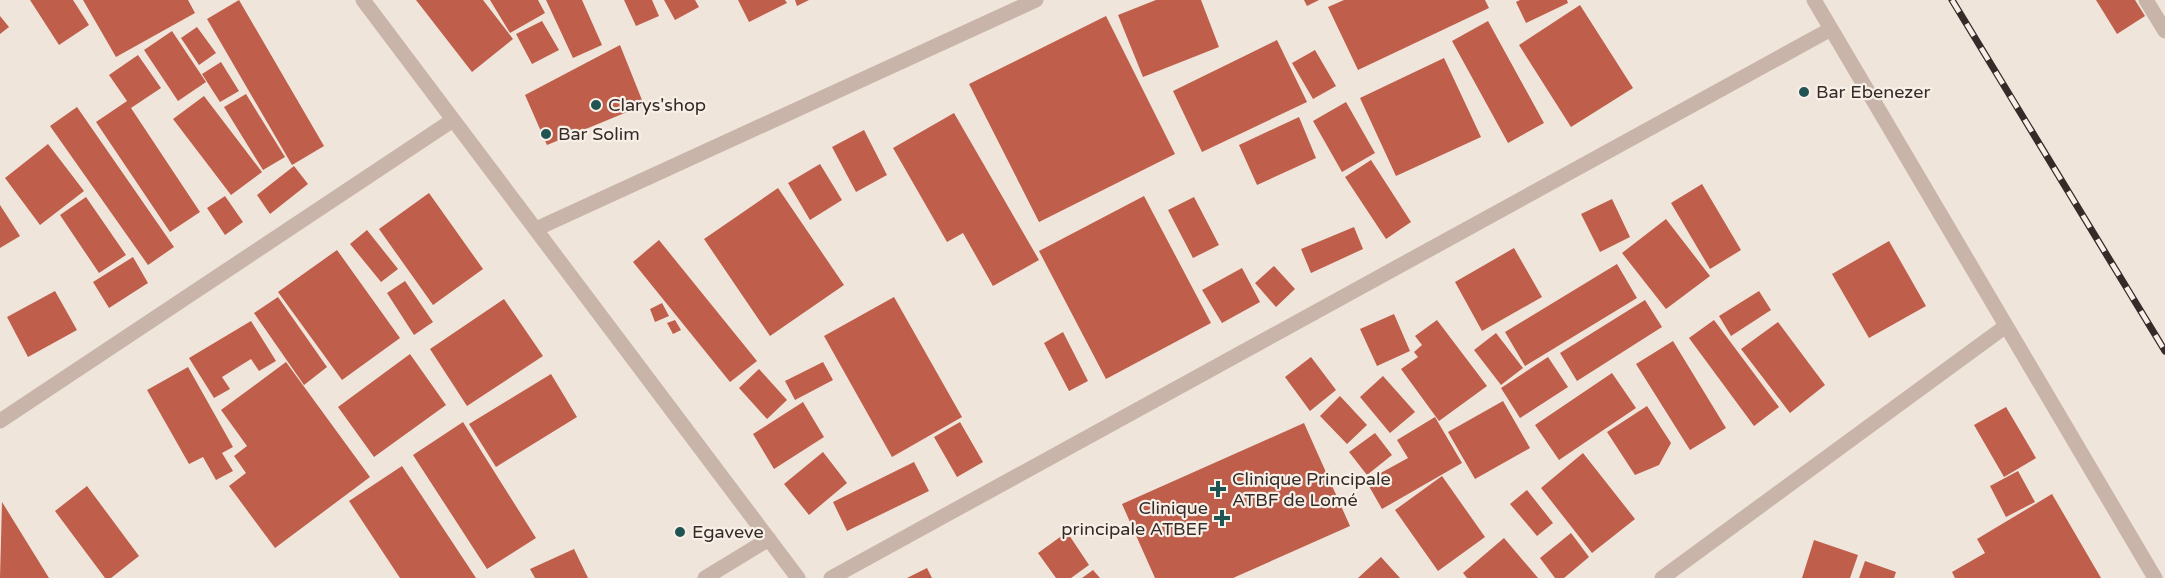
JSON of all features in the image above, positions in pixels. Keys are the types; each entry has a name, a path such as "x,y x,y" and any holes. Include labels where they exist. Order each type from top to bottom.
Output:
{"street":[{"path":"363,0 798,578"},
{"path":"536,230 1036,0"},
{"path":"1814,0 2155,578"},
{"path":"2145,0 2165,32"},
{"path":"831,578 1831,29"},
{"path":"0,421 453,120"},
{"path":"1662,578 2006,326"},
{"path":"705,578 769,539"}],"building":[{"path":"30,0 73,0 89,25 59,45"},
{"path":"83,0 188,0 195,13 116,57"},
{"path":"239,0 324,146 292,165 207,19"},
{"path":"416,0 483,0 513,39 472,72"},
{"path":"490,0 538,0 545,13 510,33"},
{"path":"546,0 582,0 602,45 573,58"},
{"path":"624,0 652,0 659,16 636,26"},
{"path":"664,0 695,0 699,7 675,20"},
{"path":"738,0 785,0 787,3 749,22"},
{"path":"795,0 809,0 797,6"},
{"path":"1156,0 1201,0 1219,47 1143,77 1118,15"},
{"path":"1304,0 1319,0 1307,6"},
{"path":"1344,0 1485,0 1489,8 1358,70 1328,7"},
{"path":"1520,0 1567,0 1568,3 1526,23 1516,2"},
{"path":"2096,0 2135,0 2145,16 2117,34"},
{"path":"1580,5 1633,88 1571,127 1519,45"},
{"path":"0,16 9,27 0,34"},
{"path":"1106,16 1175,154 1039,222 969,84"},
{"path":"542,21 559,50 532,64 516,34"},
{"path":"1488,21 1544,123 1508,143 1452,41"},
{"path":"197,27 216,53 199,65 181,38"},
{"path":"172,31 206,82 178,101 144,50"},
{"path":"1277,40 1307,102 1202,152 1173,91"},
{"path":"620,45 644,105 547,145 525,95"},
{"path":"1315,50 1336,86 1313,99 1292,63"},
{"path":"138,55 161,88 131,108 200,212 170,232 96,122 127,101 109,75"},
{"path":"1444,58 1481,137 1396,176 1360,98"},
{"path":"221,62 239,91 220,102 202,74"},
{"path":"246,94 285,157 263,170 224,107"},
{"path":"204,96 262,172 231,195 173,119"},
{"path":"1346,102 1375,153 1342,172 1313,121"},
{"path":"77,107 174,247 148,265 50,126"},
{"path":"954,113 1039,260 993,286 963,233 947,242 893,148"},
{"path":"1299,117 1316,158 1257,185 1239,145"},
{"path":"864,130 887,175 856,192 832,147"},
{"path":"48,144 84,191 40,225 5,178"},
{"path":"1371,160 1411,222 1386,239 1345,177"},
{"path":"820,164 842,200 810,220 788,183"},
{"path":"294,166 308,184 270,214 257,195"},
{"path":"1702,184 1741,250 1710,269 1671,203"},
{"path":"778,188 844,285 770,336 704,239"},
{"path":"429,193 483,269 433,305 379,229"},
{"path":"225,196 243,222 225,235 207,208"},
{"path":"1144,196 1211,323 1106,379 1039,251"},
{"path":"86,197 126,255 99,273 60,215"},
{"path":"1194,197 1219,245 1193,258 1168,210"},
{"path":"1612,199 1630,237 1600,252 1581,214"},
{"path":"0,205 20,236 0,248"},
{"path":"1666,219 1710,276 1666,309 1622,253"},
{"path":"1354,227 1363,249 1311,273 1301,249"},
{"path":"367,230 398,269 381,282 350,244"},
{"path":"659,240 757,361 730,382 633,262"},
{"path":"1889,241 1926,306 1869,338 1832,274"},
{"path":"1514,248 1542,297 1482,331 1455,282"},
{"path":"337,250 400,338 342,380 278,292"},
{"path":"133,257 148,283 109,308 93,282"},
{"path":"1617,264 1637,298 1525,366 1505,332"},
{"path":"1274,266 1295,289 1276,307 1255,283"},
{"path":"1242,268 1260,302 1222,323 1202,290"},
{"path":"405,281 433,322 414,335 387,293"},
{"path":"55,291 77,330 28,357 7,317"},
{"path":"1759,291 1771,310 1731,336 1719,316"},
{"path":"278,297 327,367 304,385 254,313"},
{"path":"894,297 962,417 892,457 824,336"},
{"path":"504,299 543,356 467,406 430,349"},
{"path":"1645,300 1662,327 1577,381 1560,353"},
{"path":"662,303 669,316 655,322 650,309"},
{"path":"1394,314 1410,351 1377,366 1360,329"},
{"path":"675,320 681,330 673,334 667,323"},
{"path":"1437,320 1487,386 1439,421 1401,369 1418,357 1414,352 1422,345 1415,336"},
{"path":"1714,320 1779,407 1754,426 1689,338"},
{"path":"251,321 276,361 259,371 251,359 222,377 230,389 214,398 189,358"},
{"path":"1778,322 1825,385 1790,413 1741,349"},
{"path":"1063,332 1088,381 1069,391 1044,343"},
{"path":"1496,333 1523,368 1501,385 1474,350"},
{"path":"1673,341 1726,428 1690,450 1636,364"},
{"path":"410,354 446,405 374,457 338,407"},
{"path":"1311,357 1336,390 1310,411 1285,377"},
{"path":"1548,357 1568,387 1520,418 1501,388"},
{"path":"286,362 370,477 275,548 229,486 246,473 234,456 247,446 221,410"},
{"path":"823,362 833,380 795,400 785,381"},
{"path":"188,367 233,447 222,453 233,471 216,480 203,457 189,464 147,390"},
{"path":"759,369 787,400 767,419 739,388"},
{"path":"1612,373 1636,408 1559,460 1535,425"},
{"path":"551,374 577,417 496,467 469,424"},
{"path":"1383,376 1415,412 1390,433 1360,397"},
{"path":"1340,396 1367,425 1347,444 1320,416"},
{"path":"1503,401 1530,448 1475,479 1448,432"},
{"path":"803,402 824,437 774,469 753,434"},
{"path":"1647,406 1671,443 1659,465 1635,475 1607,432"},
{"path":"2006,407 2036,458 2004,477 1974,425"},
{"path":"1435,417 1462,463 1382,509 1366,481 1408,458 1397,440"},
{"path":"463,422 536,538 487,569 413,455"},
{"path":"960,422 983,462 957,477 934,437"},
{"path":"1304,423 1350,526 1233,578 1155,578 1122,504"},
{"path":"1375,433 1392,455 1367,475 1349,452"},
{"path":"823,452 847,483 809,515 784,484"},
{"path":"1583,453 1635,519 1592,553 1541,488"},
{"path":"914,462 929,491 847,531 833,502"},
{"path":"402,466 476,578 400,578 349,501"},
{"path":"2018,471 2035,502 2006,517 1990,486"},
{"path":"1442,476 1485,537 1438,571 1395,510"},
{"path":"87,486 139,556 111,578 105,578 55,511"},
{"path":"1527,490 1553,523 1537,536 1510,504"},
{"path":"2052,494 2101,578 1955,578 1952,572 1985,553 1977,539"},
{"path":"2,502 49,578 0,578"},
{"path":"1067,532 1089,565 1071,578 1056,578 1038,553"},
{"path":"1571,533 1589,557 1564,578 1555,578 1540,558"},
{"path":"1504,538 1538,578 1467,578 1463,573"},
{"path":"1814,540 1858,555 1850,578 1802,578"},
{"path":"574,549 588,578 535,578 530,569"},
{"path":"1381,557 1400,578 1358,578"},
{"path":"1865,561 1896,572 1894,578 1859,578"},
{"path":"927,568 932,578 907,578"},
{"path":"1093,570 1100,578 1082,578"}],"railway":[{"path":"1952,0 2165,351"}],"place":[{"name":"Bar Ebenezer","path":"1804,92"},
{"name":"Clarys'shop","path":"596,105"},
{"name":"Bar Solim","path":"546,134"},
{"name":"Clinique Principale ATBF de Lomé","path":"1218,489"},
{"name":"Clinique principale ATBEF","path":"1222,518"},
{"name":"Egaveve","path":"680,532"}]}
